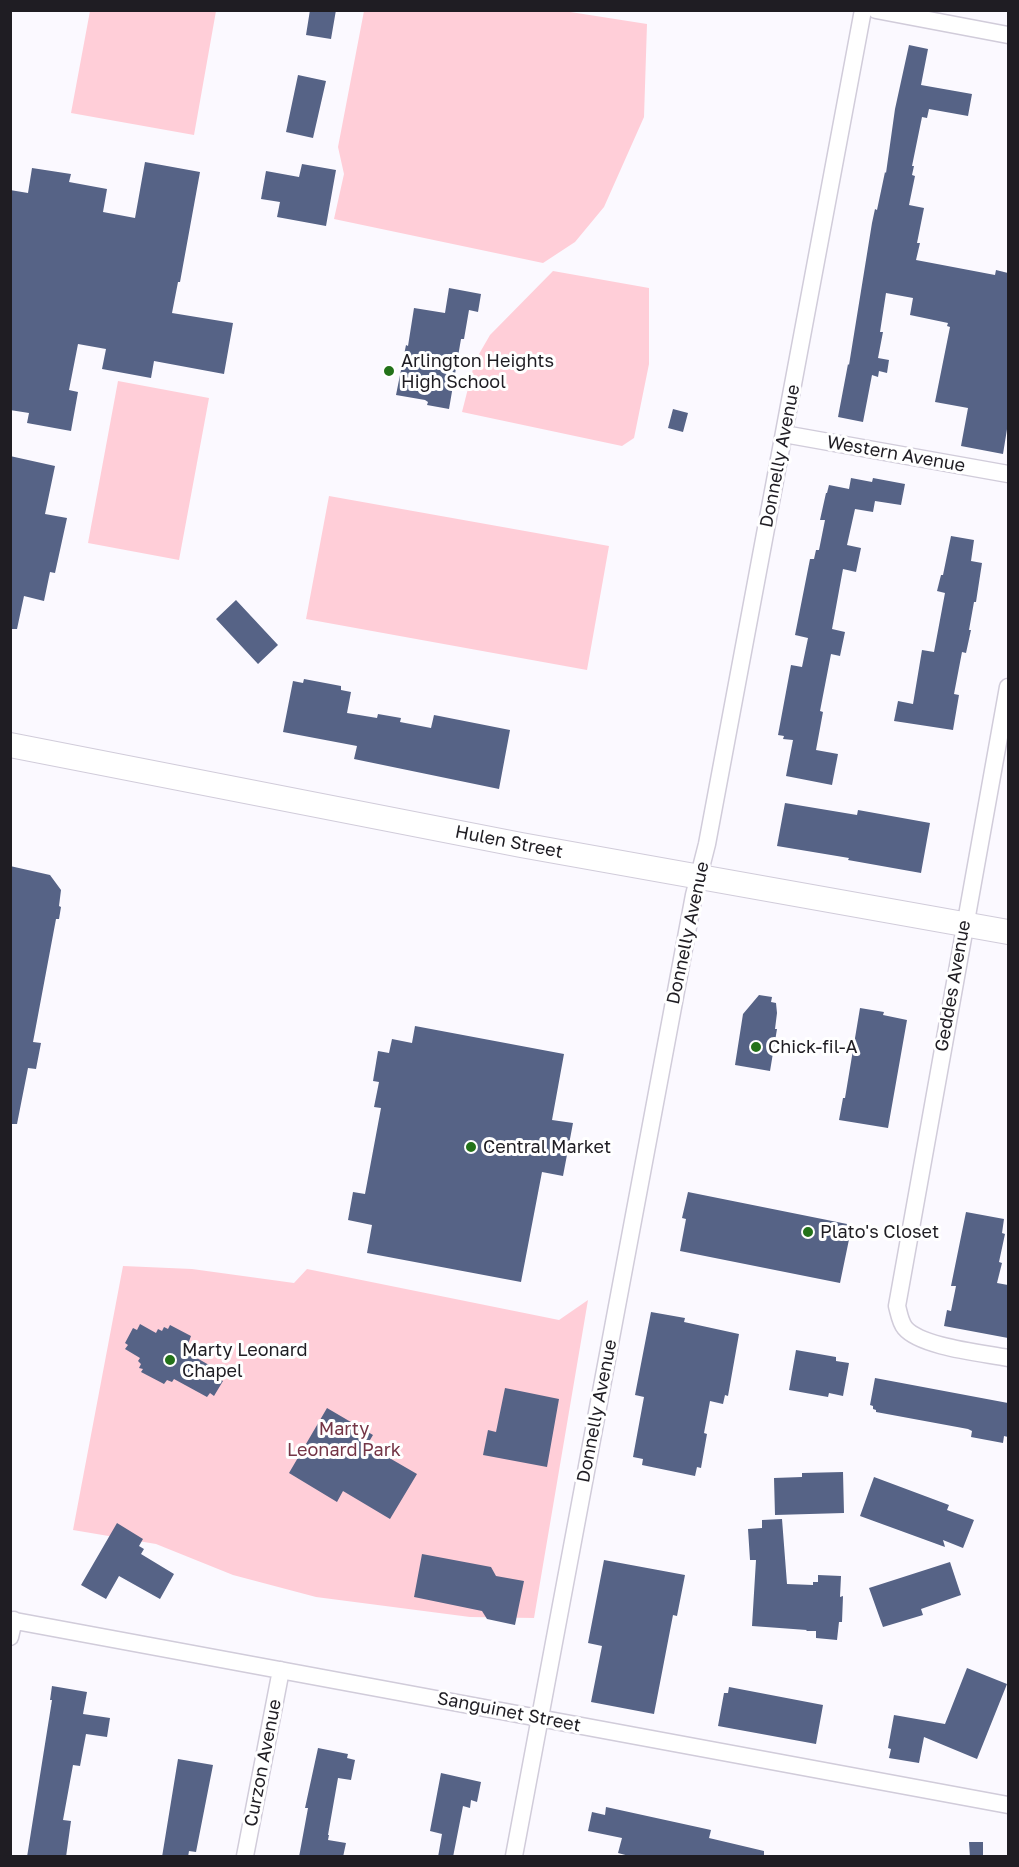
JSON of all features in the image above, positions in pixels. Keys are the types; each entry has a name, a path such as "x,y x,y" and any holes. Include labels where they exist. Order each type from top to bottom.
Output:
{"main road":[{"name":"Hulen Street","path":"10,745 521,845 1008,933"}],"street":[{"name":"Donnelly Avenue","path":"514,1857 863,10"},
{"path":"876,10 1008,35"},
{"name":"Western Avenue","path":"784,434 1008,474"},
{"name":"Geddes Avenue","path":"1008,687 897,1306 904,1327 915,1337 928,1342 1008,1358"},
{"path":"10,1637 12,1620"},
{"name":"Sanguinet Street","path":"12,1620 1008,1805"},
{"name":"Curzon Avenue","path":"245,1857 281,1670"}],"green space":[{"path":"90,11 216,11 194,135 71,113"},
{"path":"364,11 564,11 647,24 644,117 604,207 575,242 543,263 334,219 344,174 338,147"},
{"path":"553,271 649,288 649,364 634,438 622,446 462,412 475,361 490,335"},
{"path":"118,381 209,398 179,560 88,543"},
{"path":"329,496 609,546 587,670 306,619"},
{"name":"Marty Leonard Park","path":"123,1266 192,1269 294,1283 307,1269 559,1320 588,1300 534,1618 470,1617 316,1597 233,1575 156,1544 73,1530"}],"building":[{"path":"310,10 336,10 331,39 306,35"},
{"path":"909,45 928,49 921,85 972,94 968,116 929,109 927,118 922,117 912,166 914,166 912,175 915,176 909,205 924,208 916,260 995,275 996,270 1008,273 1008,423 1003,454 961,446 968,408 935,402 950,327 947,326 948,323 910,315 913,298 886,293 878,358 889,360 887,373 879,371 878,377 872,375 863,422 838,417 849,365 872,223 886,173 895,109"},
{"path":"298,75 326,81 313,138 286,132"},
{"path":"145,162 200,172 180,282 178,282 172,313 233,323 224,374 154,361 151,378 102,369 106,349 78,344 69,390 78,392 71,431 27,423 29,413 10,410 10,190 28,193 32,168 71,174 69,182 107,189 103,212 135,218"},
{"path":"302,164 336,170 326,226 277,217 280,202 261,199 266,171 299,177"},
{"path":"449,288 481,294 478,312 469,310 464,339 461,339 449,409 427,405 428,402 425,400 396,395 406,345 408,346 414,308 445,313"},
{"path":"673,409 688,413 683,432 668,428"},
{"path":"10,456 55,466 45,514 67,518 55,573 50,572 44,601 24,596 17,629 10,629"},
{"path":"851,478 872,482 873,478 905,484 901,505 875,501 873,512 855,509 847,545 861,548 856,572 843,569 832,629 845,632 840,656 831,654 820,711 823,712 816,750 838,754 832,785 786,776 793,740 783,739 784,736 778,735 791,665 802,667 808,638 795,635 810,559 814,559 816,550 819,550 825,520 820,520 826,493 829,485 849,489"},
{"path":"951,536 974,540 971,561 982,563 969,630 971,630 966,653 962,652 954,694 959,695 953,730 894,721 898,701 913,704 922,650 934,652 945,593 937,591 941,575 943,575"},
{"path":"236,600 278,645 258,664 216,619"},
{"path":"304,679 341,686 341,690 351,692 347,713 377,718 378,714 401,718 400,722 431,728 434,715 510,730 499,789 354,759 357,746 283,732 293,681 303,683"},
{"path":"785,803 857,815 858,810 930,823 921,873 777,846"},
{"path":"10,866 50,875 61,890 59,919 56,919 33,1042 41,1043 36,1069 28,1068 17,1124 10,1124"},
{"name":"Chick-fil-A","path":"759,995 772,997 771,1002 776,1003 775,1029 777,1029 770,1071 735,1065 743,1014"},
{"path":"860,1008 884,1012 883,1015 907,1020 888,1128 839,1120 843,1098 845,1098"},
{"name":"Central Market","path":"415,1026 564,1054 552,1120 573,1123 563,1176 542,1172 521,1282 367,1253 372,1225 348,1220 353,1192 365,1194 381,1108 374,1107 379,1082 373,1081 378,1051 389,1053 392,1039 412,1043"},
{"path":"688,1192 852,1225 840,1283 680,1251 686,1219 682,1218"},
{"path":"966,1212 1004,1219 1002,1233 1005,1234 999,1262 1002,1263 997,1283 1008,1285 1008,1338 944,1326 947,1310 951,1311 956,1286 951,1286"},
{"path":"651,1312 685,1318 684,1322 739,1334 728,1396 725,1395 723,1404 710,1401 701,1468 697,1467 695,1476 642,1465 643,1459 633,1457 644,1397 635,1395"},
{"name":"Marty Leonard Chapel","path":"140,1324 156,1333 158,1329 162,1331 164,1327 168,1329 170,1325 191,1336 187,1347 192,1349 190,1354 221,1372 218,1379 223,1381 214,1396 210,1393 207,1397 174,1379 172,1382 167,1380 164,1384 141,1372 143,1369 139,1368 141,1364 138,1361 140,1358 125,1349 128,1345 125,1343 133,1328 137,1330"},
{"path":"796,1350 836,1357 836,1361 849,1363 843,1396 829,1393 828,1397 789,1390"},
{"path":"875,1378 1008,1403 1008,1437 1004,1436 1003,1443 971,1437 972,1431 968,1429 876,1412 870,1405"},
{"path":"505,1388 559,1399 547,1467 483,1455 488,1430 496,1432"},
{"path":"327,1408 373,1435 367,1445 417,1474 390,1519 343,1491 337,1502 289,1473"},
{"path":"843,1472 844,1513 775,1515 774,1478 802,1477 802,1473"},
{"path":"874,1477 949,1505 947,1510 974,1520 963,1548 943,1540 945,1547 860,1516"},
{"path":"782,1519 787,1584 813,1585 813,1582 818,1582 818,1575 841,1576 842,1622 839,1622 837,1640 816,1638 816,1631 752,1626 756,1560 750,1560 748,1529 762,1528 762,1520"},
{"path":"117,1523 143,1539 139,1546 144,1549 141,1554 174,1574 160,1599 119,1576 106,1599 81,1585"},
{"path":"422,1554 491,1567 496,1576 524,1581 515,1625 487,1619 482,1611 414,1597"},
{"path":"604,1560 685,1575 677,1616 673,1615 654,1714 591,1702 602,1646 588,1643"},
{"path":"950,1562 961,1595 921,1609 923,1615 883,1627 869,1588"},
{"path":"967,1668 1007,1684 977,1759 924,1737 919,1763 889,1758 891,1749 888,1748 894,1715 945,1724"},
{"path":"52,1686 87,1692 83,1714 110,1718 107,1737 86,1734 80,1766 73,1765 63,1820 71,1821 66,1857 27,1857 52,1700 50,1700"},
{"path":"729,1687 823,1705 816,1744 718,1726 724,1693 728,1693"},
{"path":"318,1748 348,1754 347,1758 355,1760 351,1780 338,1778 328,1835 328,1840 346,1843 343,1857 299,1857 308,1808 305,1808"},
{"path":"178,1759 213,1765 196,1852 189,1851 188,1857 162,1857"},
{"path":"441,1773 481,1782 477,1802 471,1800 470,1808 463,1806 453,1857 438,1857 442,1834 430,1831"},
{"path":"606,1807 711,1830 709,1838 764,1851 764,1857 633,1857 618,1853 622,1838 588,1831 592,1812 605,1815"},
{"path":"969,1842 983,1842 983,1857 970,1857"}],"place":[{"name":"Arlington Heights High School","path":"389,371"},
{"name":"Chick-fil-A","path":"756,1047"},
{"name":"Central Market","path":"471,1147"},
{"name":"Plato's Closet","path":"808,1232"},
{"name":"Marty Leonard Chapel","path":"170,1360"}]}
